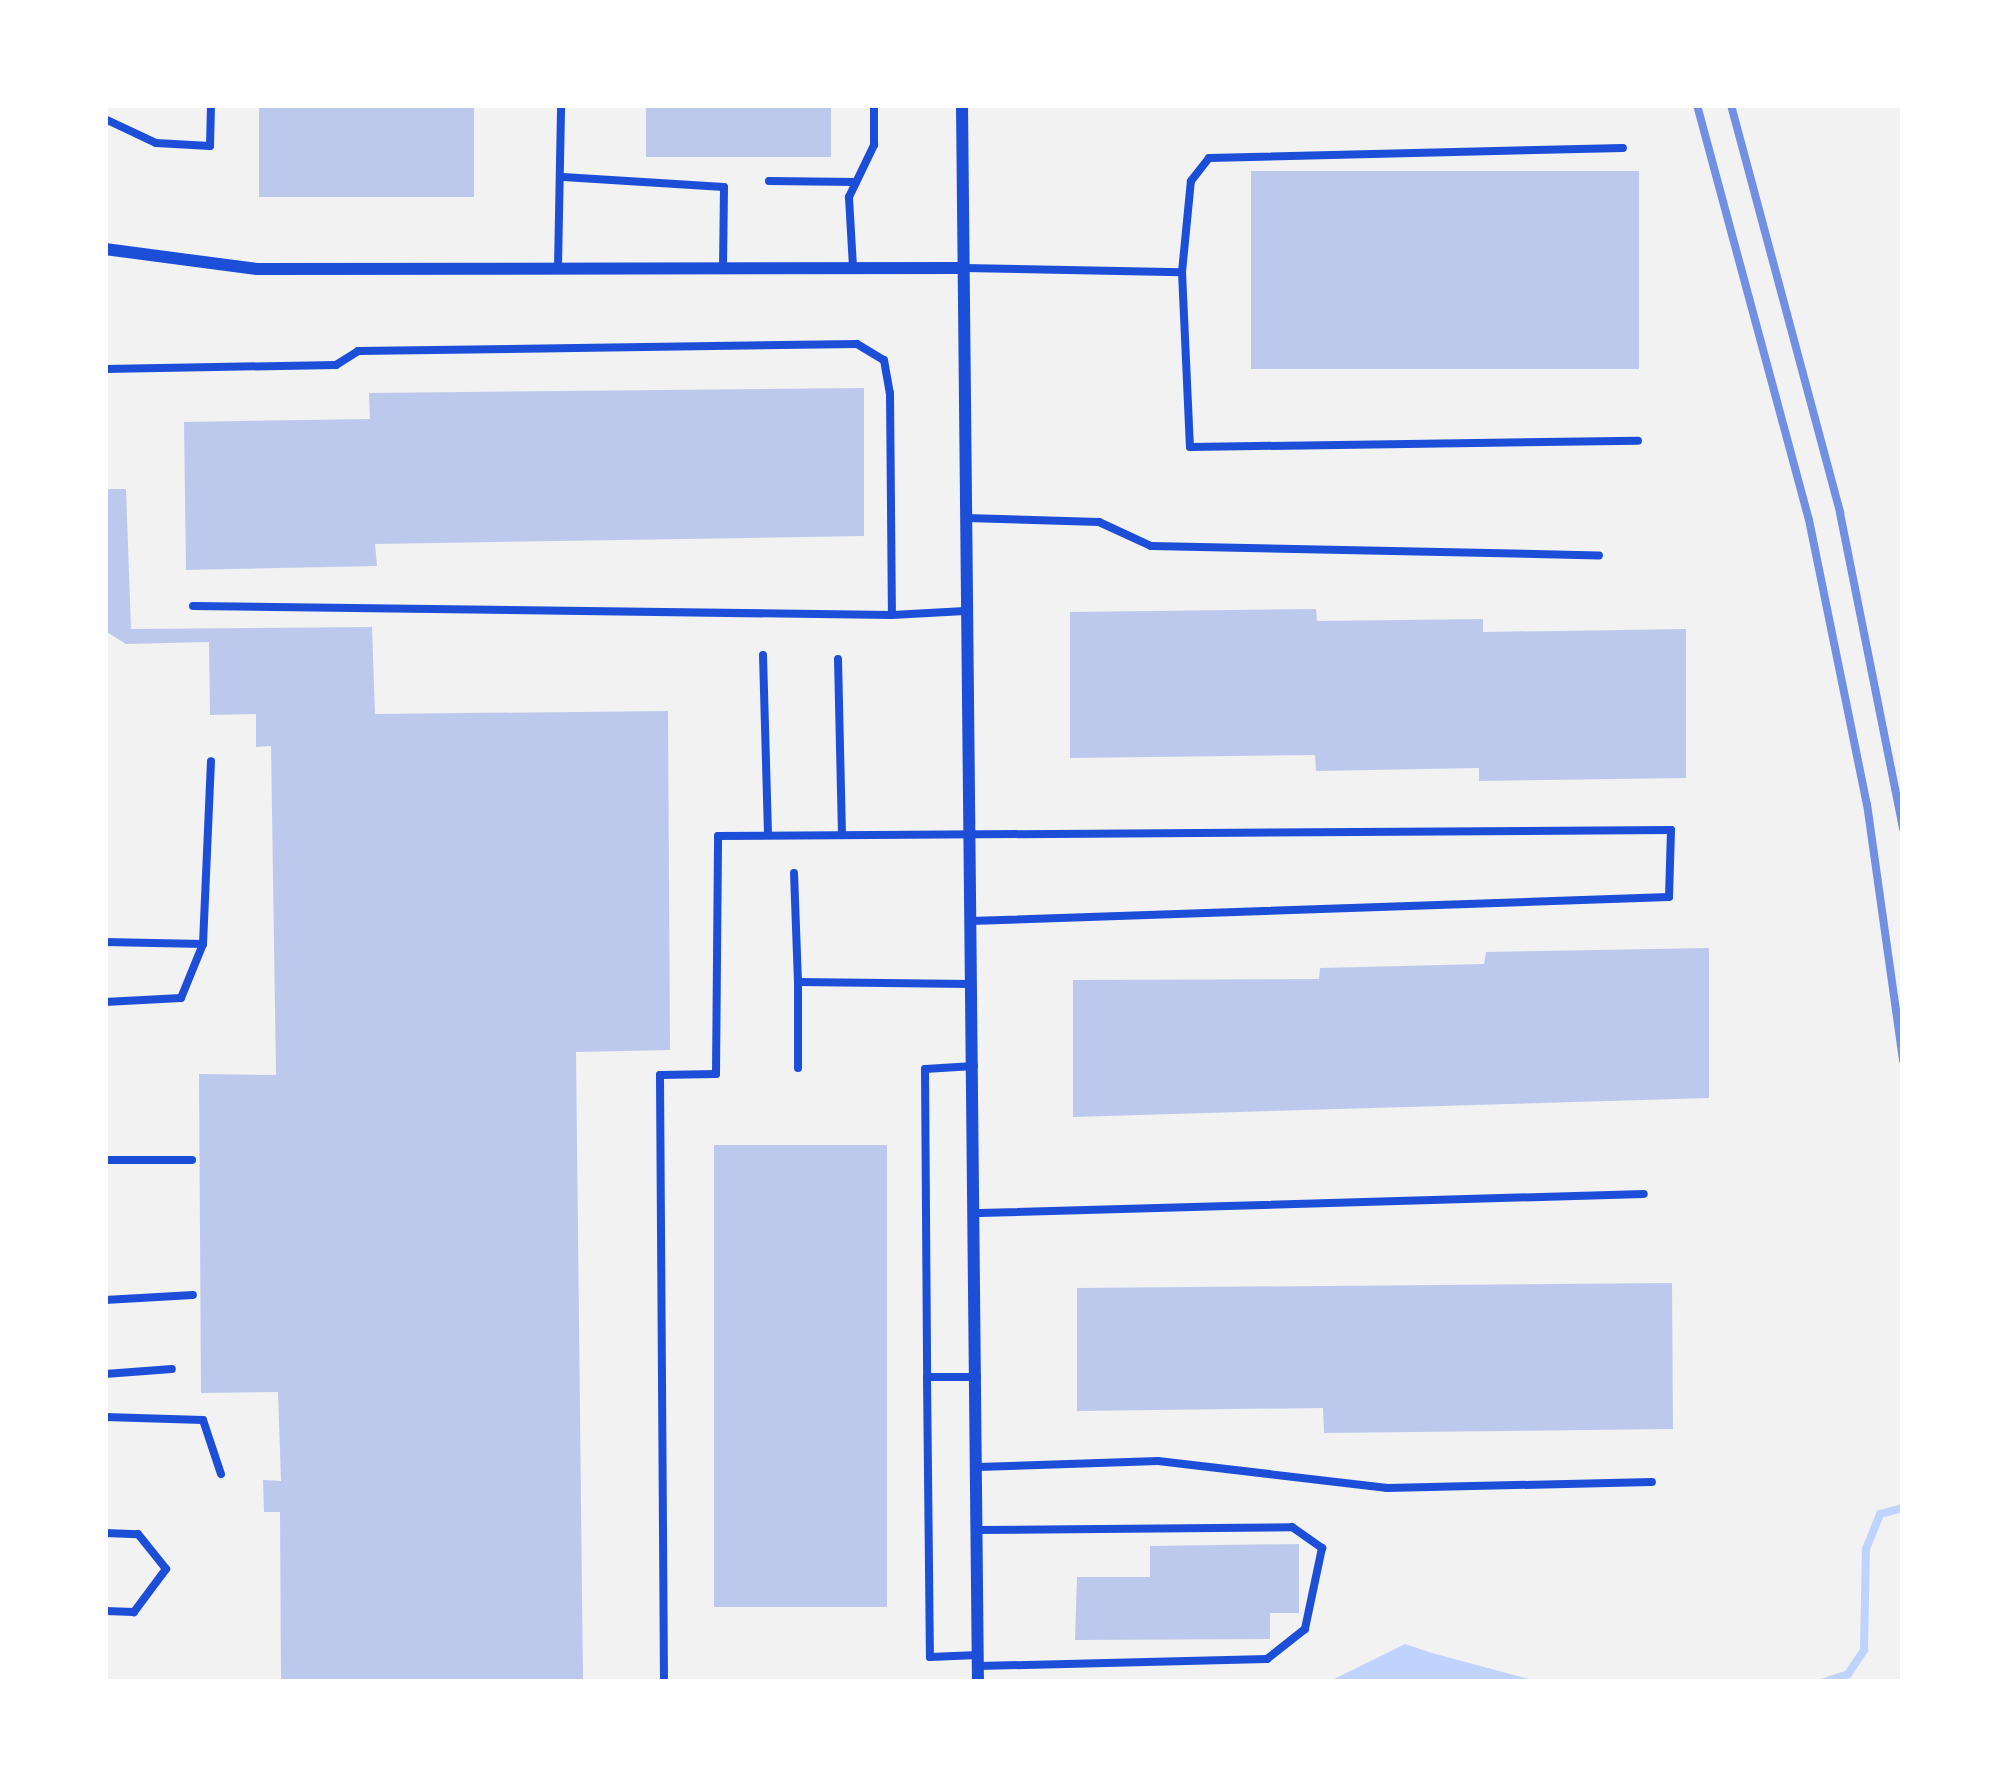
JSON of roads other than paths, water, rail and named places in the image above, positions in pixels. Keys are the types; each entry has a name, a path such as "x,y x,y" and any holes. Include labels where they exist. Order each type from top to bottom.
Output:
{"street":[{"path":"962,105 967,827 980,1214 978,1682"},
{"path":"105,249 236,268 962,268"}],"lane":[{"path":"105,119 156,143 210,146 211,105"},
{"path":"558,269 561,105"},
{"path":"853,268 856,182 874,146 874,105"},
{"path":"1623,148 1209,158 1191,181 1182,272 1190,447 1638,441"},
{"path":"563,177 724,187 723,268"},
{"path":"769,181 856,182"},
{"path":"962,268 1182,272"},
{"path":"105,369 336,365 358,351 857,344 884,360 890,393 892,615"},
{"path":"964,518 1099,522 1151,546 1599,555"},
{"path":"193,606 892,615 965,610"},
{"path":"763,656 768,835"},
{"path":"838,659 842,832"},
{"path":"105,1001 182,998 203,944 212,761"},
{"path":"664,1682 660,1075 716,1074 718,836 967,827 1671,830 1669,898 970,921"},
{"path":"794,873 798,1068"},
{"path":"105,942 203,944"},
{"path":"797,982 972,984"},
{"path":"975,1066 925,1069 930,1657 1268,1659 1305,1629 1322,1548 1292,1527 978,1529"},
{"path":"105,1160 192,1160"},
{"path":"980,1214 1644,1194"},
{"path":"105,1300 193,1294"},
{"path":"105,1375 172,1370"},
{"path":"927,1377 979,1377"},
{"path":"105,1417 203,1420 221,1474"},
{"path":"977,1467 1158,1461 1358,1476 1388,1488 1652,1482"},
{"path":"105,1533 138,1534 166,1568 134,1612 105,1611"}],"water":[{"path":"1405,1644 1432,1653 1540,1682 1328,1682"}],"waterway":[{"path":"1824,1682 1848,1674 1864,1650 1866,1549 1880,1514 1903,1508"}],"railway":[{"path":"1697,105 1809,520 1867,804 1903,1060"},
{"path":"1731,105 1840,513 1903,829"}]}
